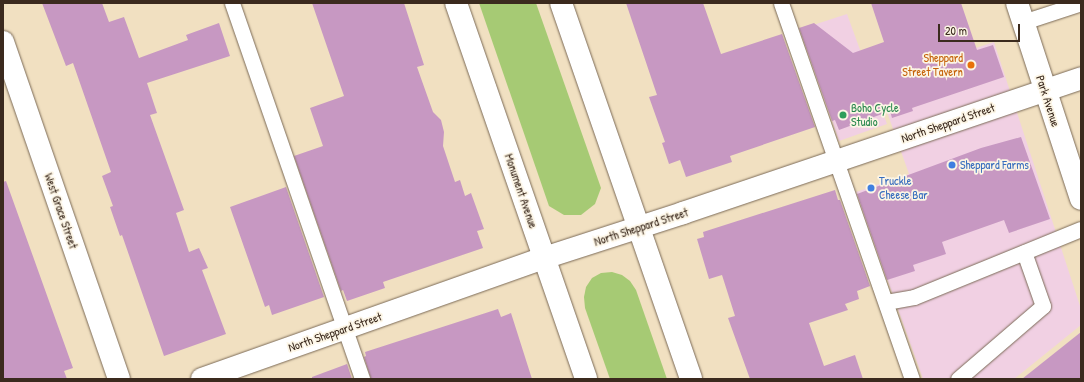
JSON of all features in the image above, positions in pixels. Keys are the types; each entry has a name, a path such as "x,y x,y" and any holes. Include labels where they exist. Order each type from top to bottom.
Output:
{"street":[{"name":"Monument Avenue","path":"456,3 586,379"},
{"path":"561,3 692,379"},
{"name":"Park Avenue","path":"1020,12 1044,90 1081,199"},
{"name":"West Grace Street","path":"3,42 119,379"},
{"name":"North Sheppard Street","path":"202,379 544,258 639,228 1081,78"}],"lane":[{"path":"232,3 362,379"},
{"path":"781,3 912,379"},
{"path":"1020,12 1081,3"},
{"path":"886,302 914,297 1081,230"},
{"path":"958,379 1043,306 1024,252"}],"shaded area":[{"path":"847,14 887,124 839,141 801,29"},
{"path":"994,42 1081,309 1081,325 1014,379 923,379 856,192 909,174 876,81"}],"green space":[{"path":"479,3 536,3 601,188 595,204 581,215 564,215 549,206"},
{"path":"612,272 622,275 630,281 636,290 667,379 610,379 585,308 584,297 586,287 592,278 601,273"}],"building":[{"path":"42,3 102,3 109,22 124,17 139,58 188,40 186,35 219,23 230,56 147,83 157,113 150,115 184,210 176,213 189,252 199,248 208,268 202,270 226,334 164,356 122,235 120,236 110,207 113,206 102,176 111,172 73,63 66,66"},
{"path":"312,3 404,3 424,65 417,67 433,112 441,120 444,132 443,146 455,182 460,180 465,196 471,193 484,229 477,231 483,248 383,282 385,288 347,301 343,290 341,291 294,156 323,146 310,108 344,96"},
{"path":"626,3 703,3 721,54 782,34 815,127 730,156 732,162 686,177 680,160 669,164 662,143 665,142 649,97 657,95"},
{"path":"871,3 961,3 977,50 993,45 1004,77 912,108 913,111 892,118 890,111 839,130 835,120 832,121 799,28 814,23 853,53 884,42"},
{"path":"1021,137 1050,219 1009,233 1004,220 942,242 946,254 913,265 915,271 887,280 857,194 981,148"},
{"path":"6,181 73,368 64,371 67,379 3,379 3,182"},
{"path":"286,187 324,297 272,315 269,305 265,307 230,207"},
{"path":"835,190 838,200 840,200 870,286 857,291 859,299 845,304 848,310 809,323 824,366 855,355 863,379 750,379 728,318 735,316 722,275 709,279 697,239 704,237 703,232"},
{"path":"498,309 501,317 511,313 532,379 371,379 364,357 366,356 365,352"},
{"path":"1081,332 1081,379 1022,379"},
{"path":"347,364 352,379 312,379 312,377"}],"place":[{"name":"Sheppard Street Tavern","path":"971,65"},
{"name":"Boho Cycle Studio","path":"843,115"},
{"name":"Sheppard Farms","path":"952,165"},
{"name":"Truckle Cheese Bar","path":"871,188"}]}
